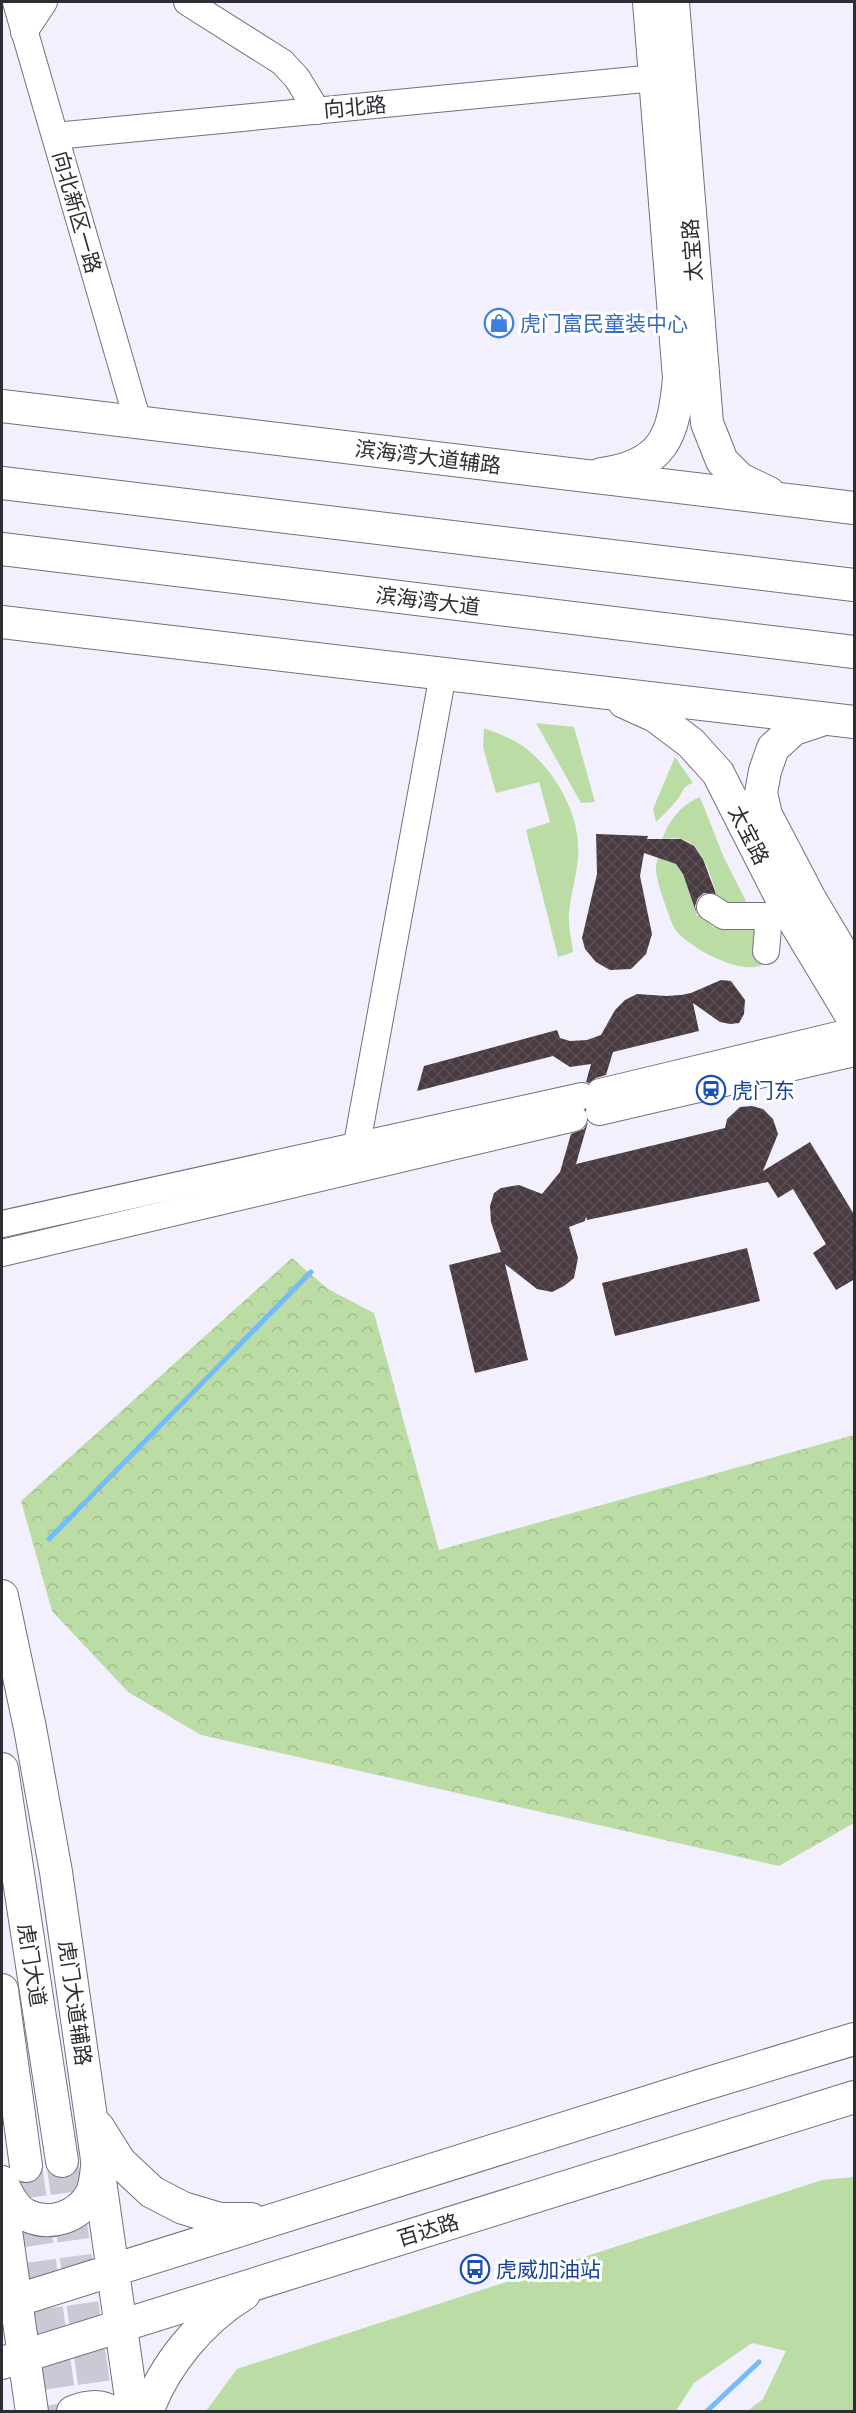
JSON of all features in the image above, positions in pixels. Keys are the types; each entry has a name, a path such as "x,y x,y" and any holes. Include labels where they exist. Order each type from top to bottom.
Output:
{"main road":[{"name":"太宝路","path":"586,476 622,472 652,455 667,440 676,414 679,378 649,2"},
{"name":"太宝路","path":"673,2 707,423 722,461 740,479 781,499"},
{"name":"滨海湾大道辅路","path":"2,406 855,508"},
{"path":"676,414 681,438 690,442 699,439 705,432 707,423"},
{"path":"2,483 855,585"},
{"name":"滨海湾大道","path":"2,549 855,652"},
{"path":"2,622 855,722"},
{"name":"太宝路","path":"602,692 655,716 691,743 718,773 787,909 855,1020"},
{"name":"太宝路","path":"824,718 795,729 773,748 761,792 766,815 810,899 855,973"},
{"name":"虎门大道辅路","path":"2,1596 30,1728 56,1872 133,2412"},
{"name":"虎门大道","path":"2,1769 62,2161"},
{"name":"虎门大道","path":"2,1990 14,2174"},
{"path":"775,2063 855,2018"},
{"path":"9,2303 855,2039"},
{"name":"百达路","path":"13,2360 855,2097"},
{"path":"783,2119 833,2117 855,2119"},
{"path":"92,2118 120,2162 152,2192 183,2208 220,2219 273,2219"},
{"path":"14,2174 9,2199 25,2215 44,2220 62,2219 79,2210 92,2193 98,2164"},
{"path":"2,2203 13,2360 32,2412"},
{"path":"147,2412 153,2394 172,2362 200,2331 232,2302 270,2279"},
{"path":"73,2412 87,2406 107,2408 111,2412"}],"street":[{"name":"向北新区一路","path":"16,2 138,422"},
{"path":"24,32 44,2"},
{"path":"187,2 282,62 297,78 316,111"},
{"name":"向北路","path":"55,136 655,78"},
{"path":"355,1158 442,674"},
{"path":"710,907 724,916 768,916 766,951"},
{"path":"589,1105 855,1031"},
{"path":"2,1224 355,1158 589,1105 855,1053"},
{"path":"2,1253 355,1158"}],"green space":[{"path":"536,723 574,727 595,802 581,803"},
{"path":"484,728 508,738 529,751 549,772 566,798 576,827 578,842 569,915 573,952 558,957 526,830 550,822 539,782 496,793 483,747"},
{"path":"675,757 693,783 685,788 675,803 656,822 653,809"},
{"path":"700,797 724,858 746,901 736,906 719,902 706,865 696,848 681,839 663,839 667,827 678,813"},
{"path":"662,840 664,860 676,864 683,874 697,916 703,912 713,927 761,925 780,955 758,966 746,967 724,962 684,939 672,924 656,872"},
{"path":"292,1258 328,1289 374,1313 439,1550 854,1435 854,1823 779,1866 201,1735 128,1692 52,1611 21,1501"},
{"path":"854,2177 854,2411 747,2411 763,2399 786,2351 752,2343 694,2383 676,2411 206,2411 237,2369 822,2180"}],"building":[{"path":"596,834 648,836 647,839 681,839 694,846 703,859 716,894 704,893 698,898 695,906 697,915 683,874 676,864 644,853 640,876 652,934 646,954 631,969 610,970 596,962 585,949 582,938 597,874"},
{"path":"721,980 731,981 745,1000 744,1014 739,1023 720,1022 693,1003 699,1031 613,1052 606,1075 589,1083 586,1082 591,1064 570,1067 553,1056 417,1091 424,1066 557,1030 560,1038 570,1041 587,1040 601,1035 615,1010 625,1000 637,994 681,995"},
{"path":"752,1106 763,1109 773,1119 778,1134 763,1171 810,1142 855,1216 855,1279 836,1290 813,1253 826,1244 793,1189 778,1198 768,1182 587,1220 586,1216 585,1221 569,1227 578,1258 574,1278 564,1286 552,1292 537,1289 505,1264 528,1360 475,1373 449,1265 501,1252 491,1222 490,1206 494,1193 501,1188 519,1185 542,1194 560,1172 571,1134 584,1129 588,1122 576,1164 725,1128 727,1119 740,1107"},
{"path":"747,1248 760,1301 615,1336 602,1283"}],"waterway":[{"path":"49,1539 311,1272"},
{"path":"706,2412 759,2362"}],"tunnel":[{"path":"62,2161 98,2412"},
{"path":"26,2166 62,2412"}],"place":[{"name":"虎门富民童装中心","path":"499,323"},
{"name":"虎门东","path":"711,1090"},
{"name":"虎威加油站","path":"475,2269"}]}
